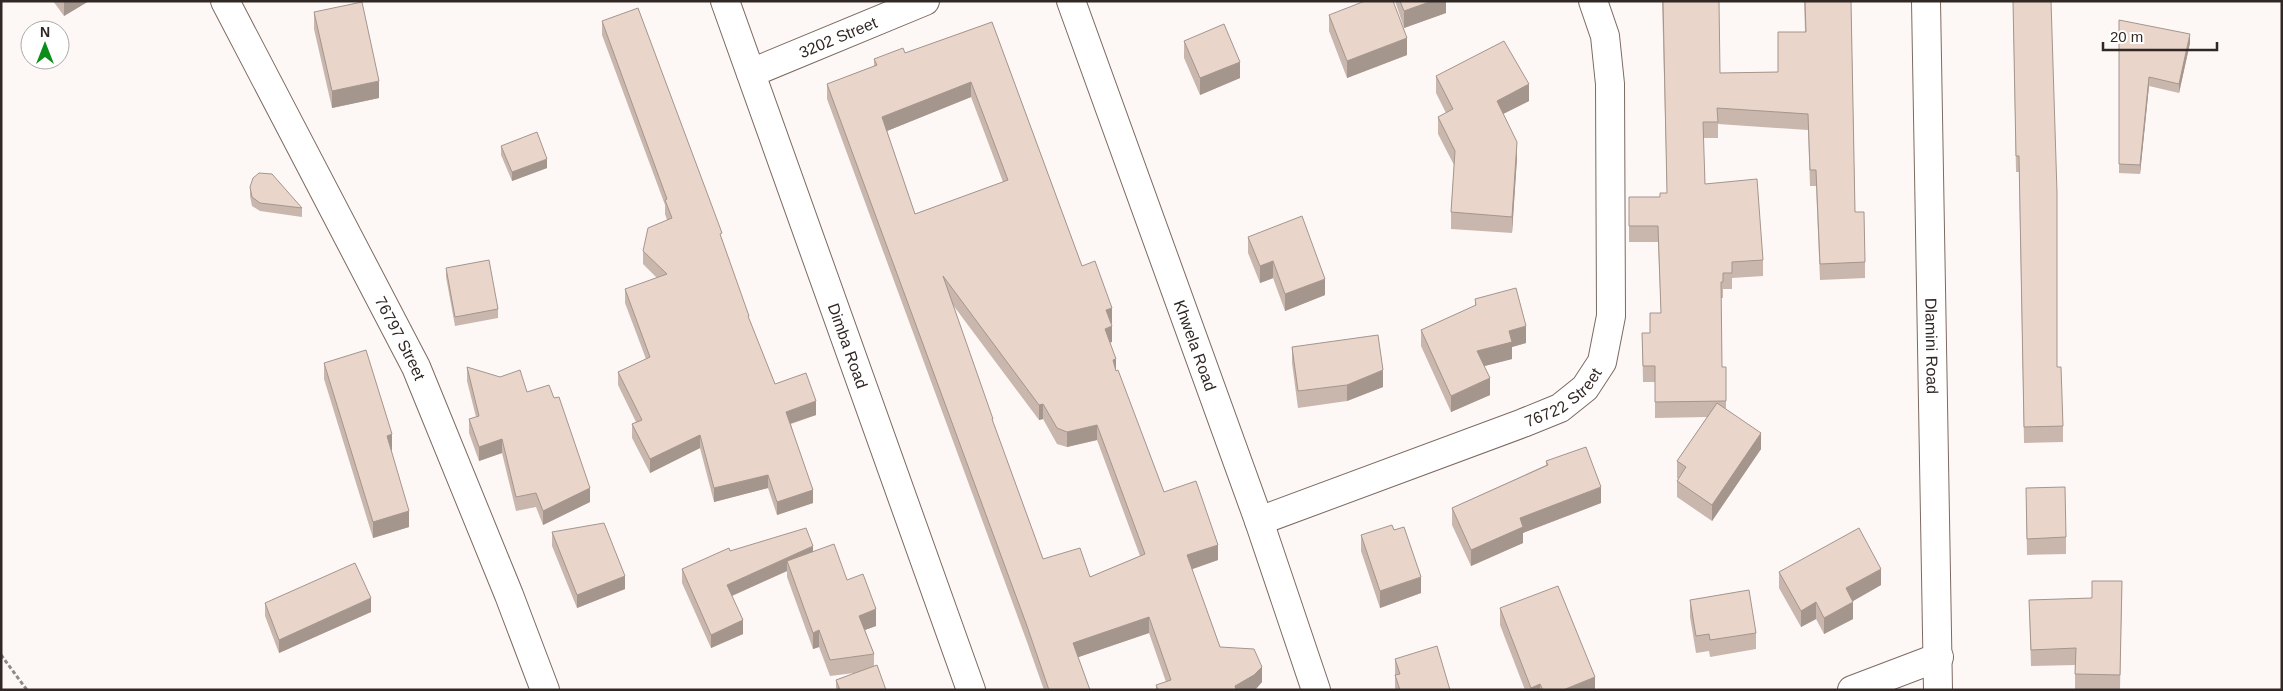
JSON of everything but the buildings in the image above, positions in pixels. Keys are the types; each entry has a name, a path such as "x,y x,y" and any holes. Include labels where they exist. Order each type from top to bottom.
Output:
{"street":[{"name":"76797 Street","path":"225,1 416,367 545,690"},
{"name":"Dimba Road","path":"725,1 971,690"},
{"name":"3202 Street","path":"751,73 925,1"},
{"name":"Khwela Road","path":"1071,1 1259,521 1316,690"},
{"name":"76722 Street","path":"1259,521 1523,424 1560,408 1585,388 1602,362 1612,316 1610,84 1605,36 1593,1"},
{"name":"Dlamini Road","path":"1926,1 1938,690"},
{"path":"1852,690 1938,657"}],"path":[{"path":"1,655 27,690"}]}
